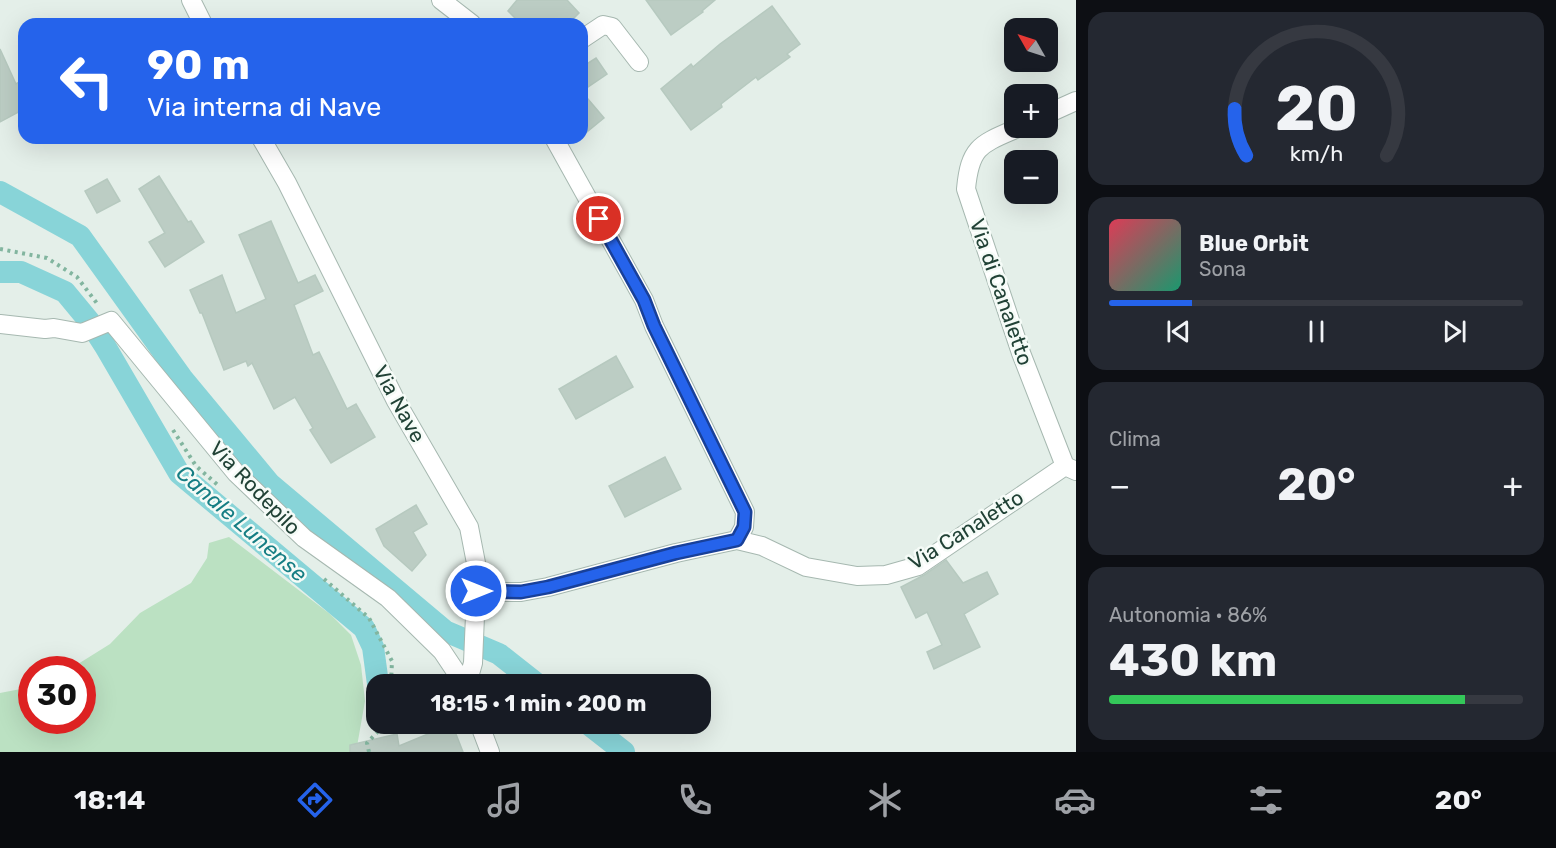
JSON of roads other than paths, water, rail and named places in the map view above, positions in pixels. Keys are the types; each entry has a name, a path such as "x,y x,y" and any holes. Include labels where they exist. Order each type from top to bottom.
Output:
{"street":[{"path":"191,0 200,18"},
{"path":"441,0 464,18"},
{"path":"588,35 603,25 612,27 639,62"},
{"path":"1058,109 1076,101"},
{"name":"Via di Canaletto","path":"1004,134 985,142 975,153 968,166 966,189 1021,353 1071,469"},
{"name":"Via Nave","path":"264,144 287,183 396,401 469,527 476,563 473,663 469,674"},
{"path":"557,144 644,300 654,326 745,512 744,527 737,540"},
{"name":"Via Rodepilo","path":"0,324 54,328 82,333 105,323 236,473 304,538 388,598 442,651 459,674"},
{"name":"Via Canaletto","path":"476,591 521,592 548,587 676,553 737,540 762,546 806,567 857,576 886,575 918,566 1071,469"},
{"path":"483,734 490,752"}],"waterway":[{"path":"0,192 80,236 182,378 270,484 445,631 499,654 524,674"},
{"name":"Canale Lunense","path":"0,272 21,272 65,292 89,321 105,346 179,473 364,628 373,647 377,674"},
{"path":"601,734 624,752"}]}
